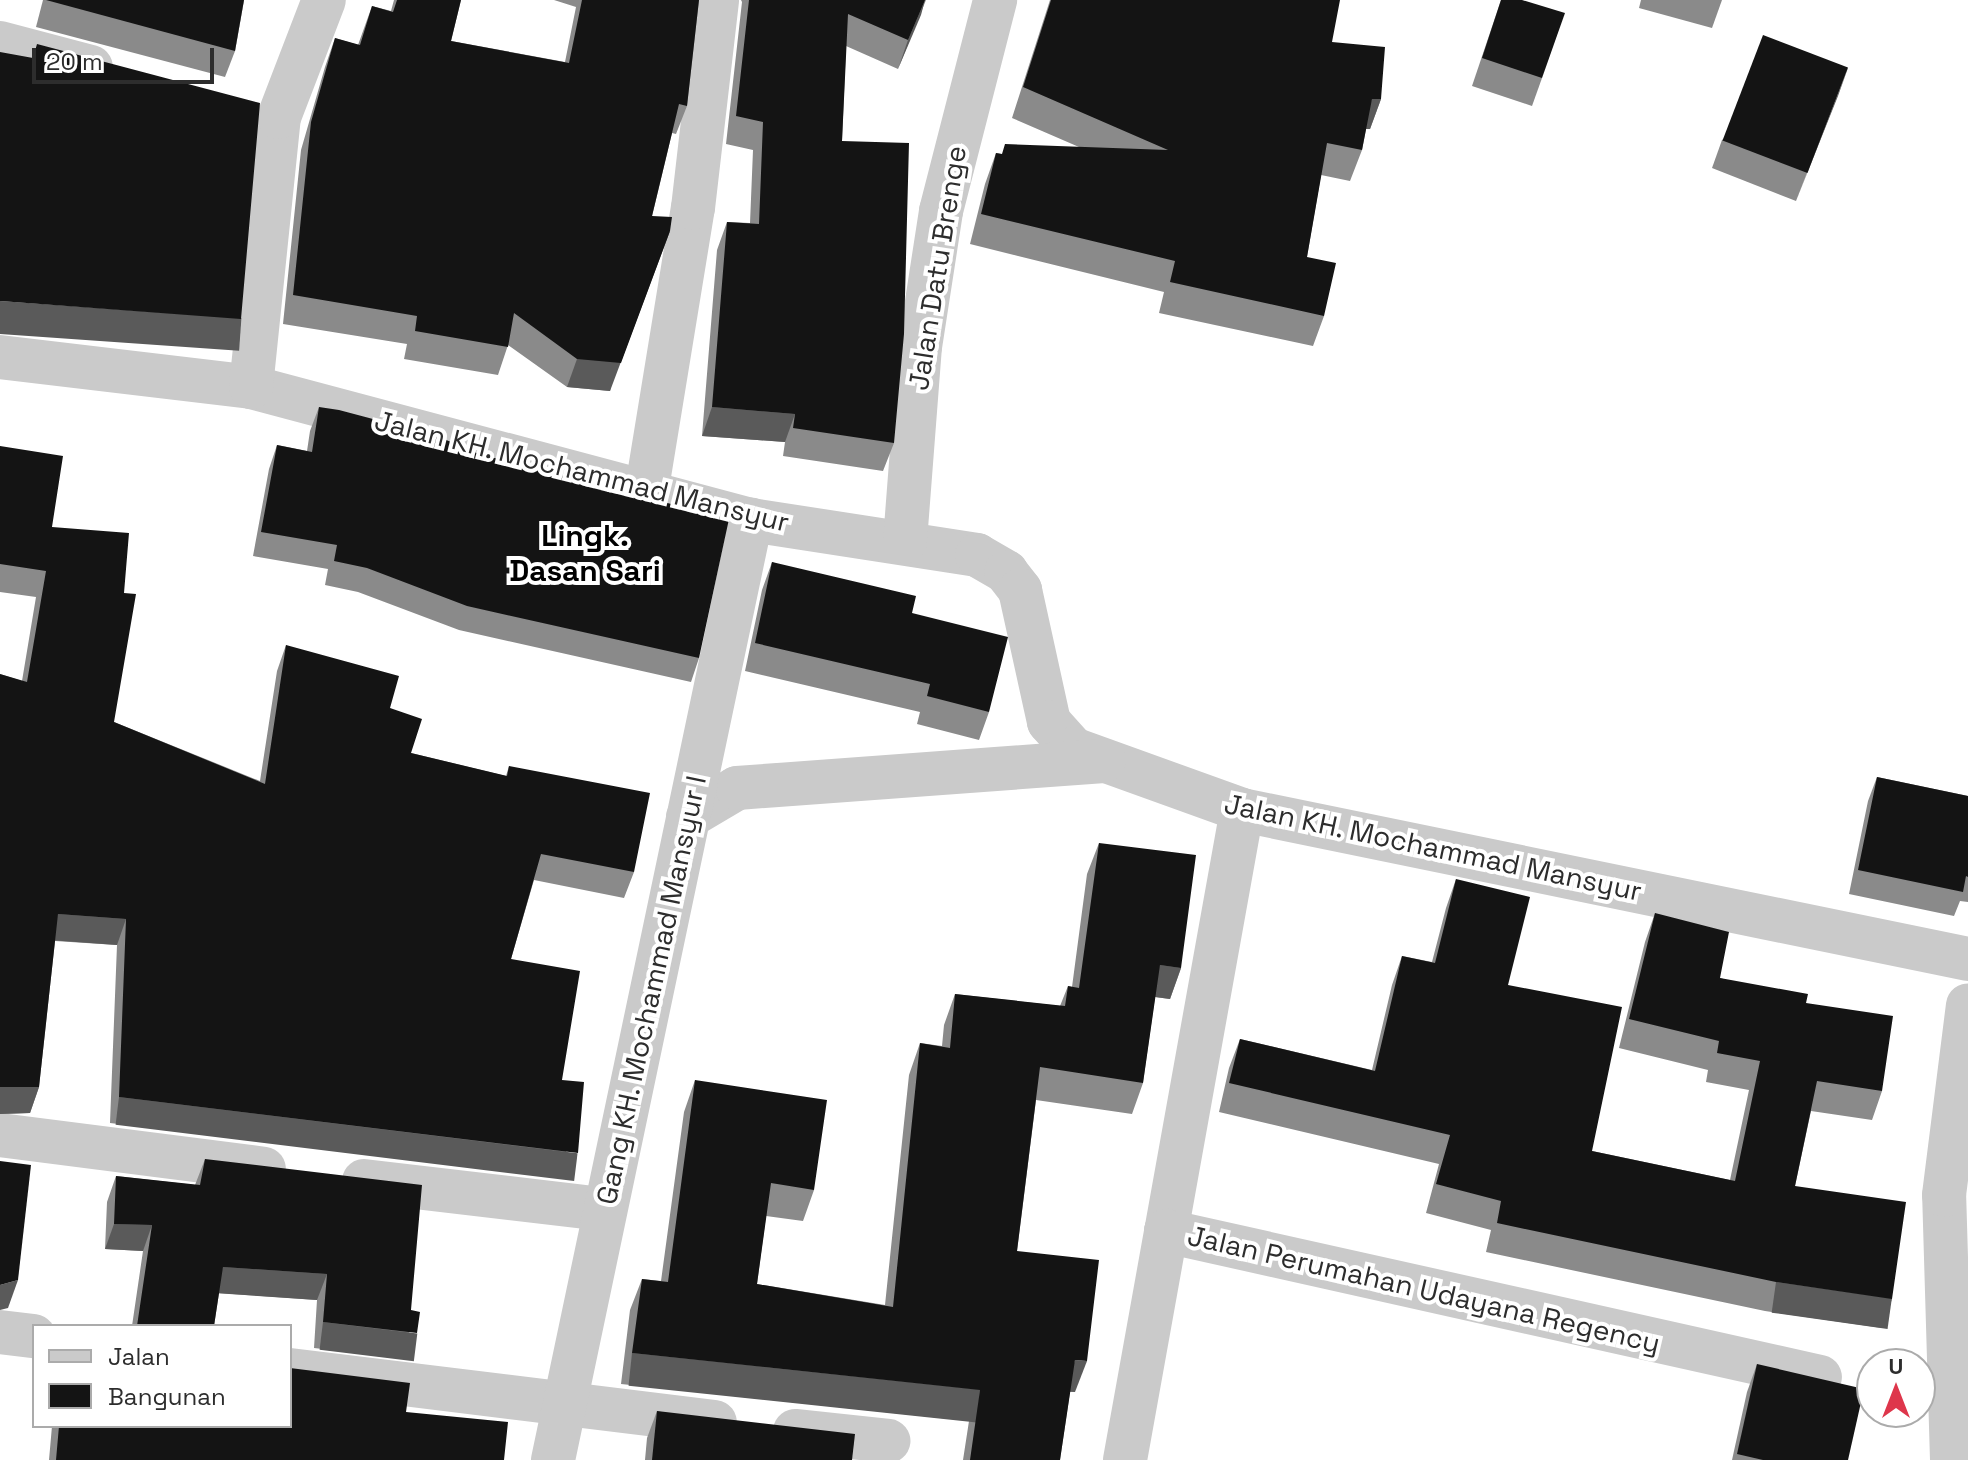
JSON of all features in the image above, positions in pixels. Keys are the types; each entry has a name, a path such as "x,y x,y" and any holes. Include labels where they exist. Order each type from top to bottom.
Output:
{"street":[{"path":"251,387 279,117 324,0"},
{"path":"647,488 693,208 717,0"},
{"name":"Jalan Datu Brenge","path":"905,541 920,347 941,211 995,0"},
{"path":"0,43 126,77"},
{"path":"233,105 279,117"},
{"name":"Jalan KH. Mochammad Mansyur","path":"0,357 251,387 647,488 751,520 905,541 977,555 1006,572 1025,601 1052,729 1073,749 1242,810 1968,959"},
{"name":"Gang KH. Mochammad Mansyur I","path":"553,1460 751,520"},
{"path":"688,817 737,788 1104,761"},
{"name":"Jalan Perumahan Udayana Regency","path":"1242,810 1166,1231 1820,1377"},
{"path":"1952,1460 1944,1195 1968,1006"},
{"path":"0,1135 604,1209"},
{"path":"1125,1460 1166,1231"},
{"path":"0,1332 32,1336"},
{"path":"292,1370 563,1406 888,1441"}],"building":[{"path":"46,0 244,0 235,51"},
{"path":"397,0 461,0 451,41 569,63 582,0 699,0 687,106 679,104 652,216 672,217 670,231 621,363 577,359 514,313 508,347 415,331 417,316 293,295 311,122 335,38 360,45 372,6 393,12"},
{"path":"749,0 925,0 908,40 848,14 842,141 909,143 904,334 894,443 793,428 795,414 712,407 727,222 759,224 763,122 736,116"},
{"path":"1051,0 1340,0 1332,42 1385,47 1381,99 1372,99 1362,150 1327,143 1307,257 1336,263 1324,316 1170,282 1175,261 981,214 996,153 1002,154 1005,144 1168,150 1023,87"},
{"path":"1501,0 1522,0 1565,13 1542,78 1482,58"},
{"path":"1763,35 1848,68 1807,173 1723,140"},
{"path":"37,44 260,103 241,319 0,301 0,52 33,58"},
{"path":"319,407 437,436 479,454 729,519 699,658 467,606 367,568 334,561 337,545 261,532 277,445 312,452"},
{"path":"0,446 63,456 52,527 129,533 124,593 136,594 114,722 265,784 286,645 399,676 390,708 422,719 411,753 507,776 509,766 650,793 634,872 541,854 511,959 580,971 562,1080 584,1082 578,1153 119,1097 126,919 58,914 39,1087 0,1087 0,674 27,682 46,571 0,564"},
{"path":"772,562 916,596 912,613 1008,637 989,712 927,696 930,684 755,643"},
{"path":"1877,777 1968,796 1968,877 1963,892 1858,870"},
{"path":"1099,843 1196,855 1181,968 1160,965 1143,1083 1040,1067 1017,1251 1099,1260 1087,1361 1075,1360 1060,1460 970,1460 980,1390 632,1353 642,1279 668,1282 695,1080 827,1100 814,1190 771,1183 757,1284 893,1307 920,1043 950,1048 955,994 1065,1006 1068,986 1079,988"},
{"path":"1456,879 1530,897 1508,985 1622,1007 1592,1151 1735,1181 1760,1061 1717,1053 1719,1041 1629,1019 1655,913 1729,932 1720,978 1808,994 1806,1003 1893,1016 1882,1091 1817,1081 1795,1186 1906,1202 1892,1299 1776,1282 1497,1223 1501,1201 1436,1184 1450,1135 1229,1083 1240,1039 1375,1071 1402,956 1435,963"},
{"path":"205,1159 422,1185 411,1310 420,1312 417,1333 323,1322 327,1274 223,1267 214,1324 137,1324 152,1225 114,1224 116,1176 200,1185"},
{"path":"0,1161 31,1165 18,1280 0,1285"},
{"path":"1757,1364 1856,1387 1856,1424 1848,1460 1763,1460 1737,1454"},
{"path":"292,1368 410,1383 406,1412 508,1422 504,1460 56,1460 59,1428 292,1428"},
{"path":"657,1411 855,1434 852,1460 652,1460"}],"district":[{"name":"Lingk. Dasan Sari","path":"585,553"}]}
